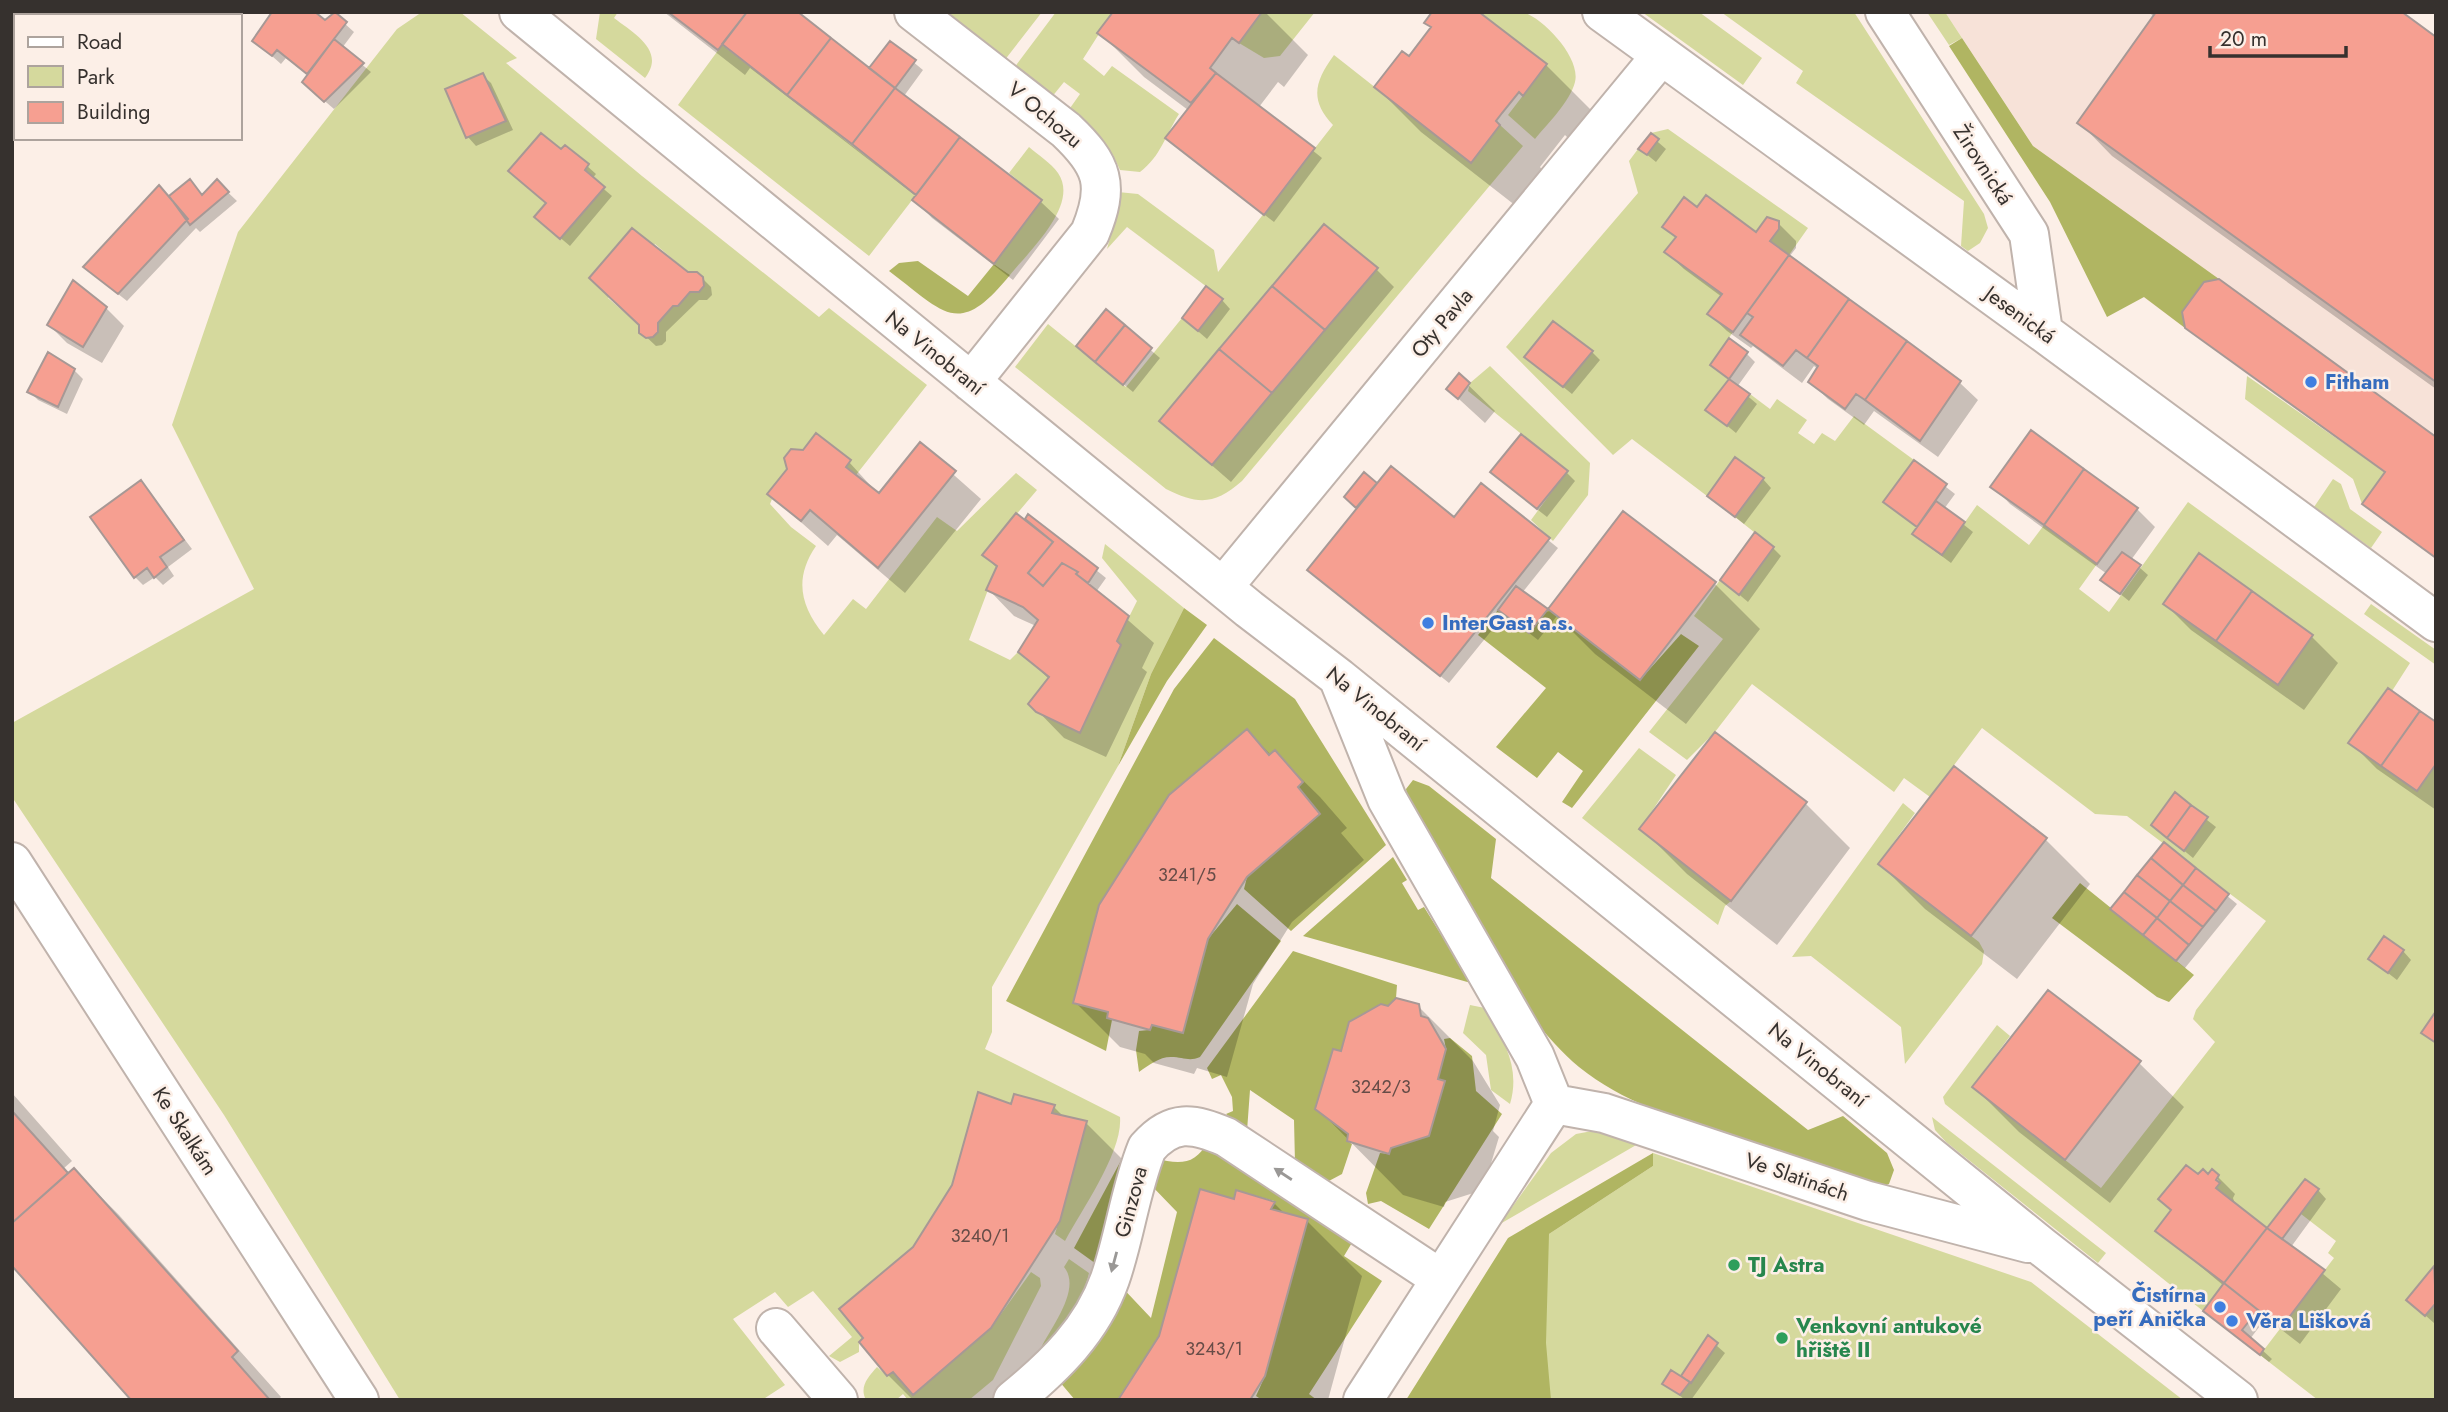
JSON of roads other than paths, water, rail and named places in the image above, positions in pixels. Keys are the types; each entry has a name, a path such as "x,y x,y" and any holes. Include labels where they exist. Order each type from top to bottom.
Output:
{"street":[{"name":"Na Vinobraní","path":"519,12 1223,587 2041,1246 2238,1400"},
{"name":"V Ochozu","path":"914,12 1066,130 1087,150 1102,176 1100,208 1090,233 971,382"},
{"name":"Jesenická","path":"1602,12 2436,622"},
{"name":"Žirovnická","path":"1885,12 2029,234 2043,332"},
{"path":"12,48 12,57"},
{"name":"Oty Pavla","path":"1223,587 1660,57"},
{"path":"1339,678 1387,799 1535,1057 1554,1104 1363,1400"},
{"name":"Ke Skalkám","path":"12,862 359,1400"},
{"name":"Ve Slatinách","path":"1554,1104 1604,1112 1868,1201 2041,1246"},
{"name":"Ginzova","path":"1017,1397 1059,1361 1088,1324 1110,1279 1140,1165 1147,1148 1160,1132 1184,1125 1204,1128 1226,1137 1441,1279"},
{"path":"776,1328 838,1400"}],"place":[{"name":"Fitham","path":"2311,382"},
{"name":"InterGast a.s.","path":"1428,623"},
{"name":"TJ Astra","path":"1734,1265"},
{"name":"Čistírna peří Anička","path":"2220,1307"},
{"name":"Věra Lišková","path":"2232,1321"},
{"name":"Venkovní antukové hřiště II","path":"1782,1338"}]}
